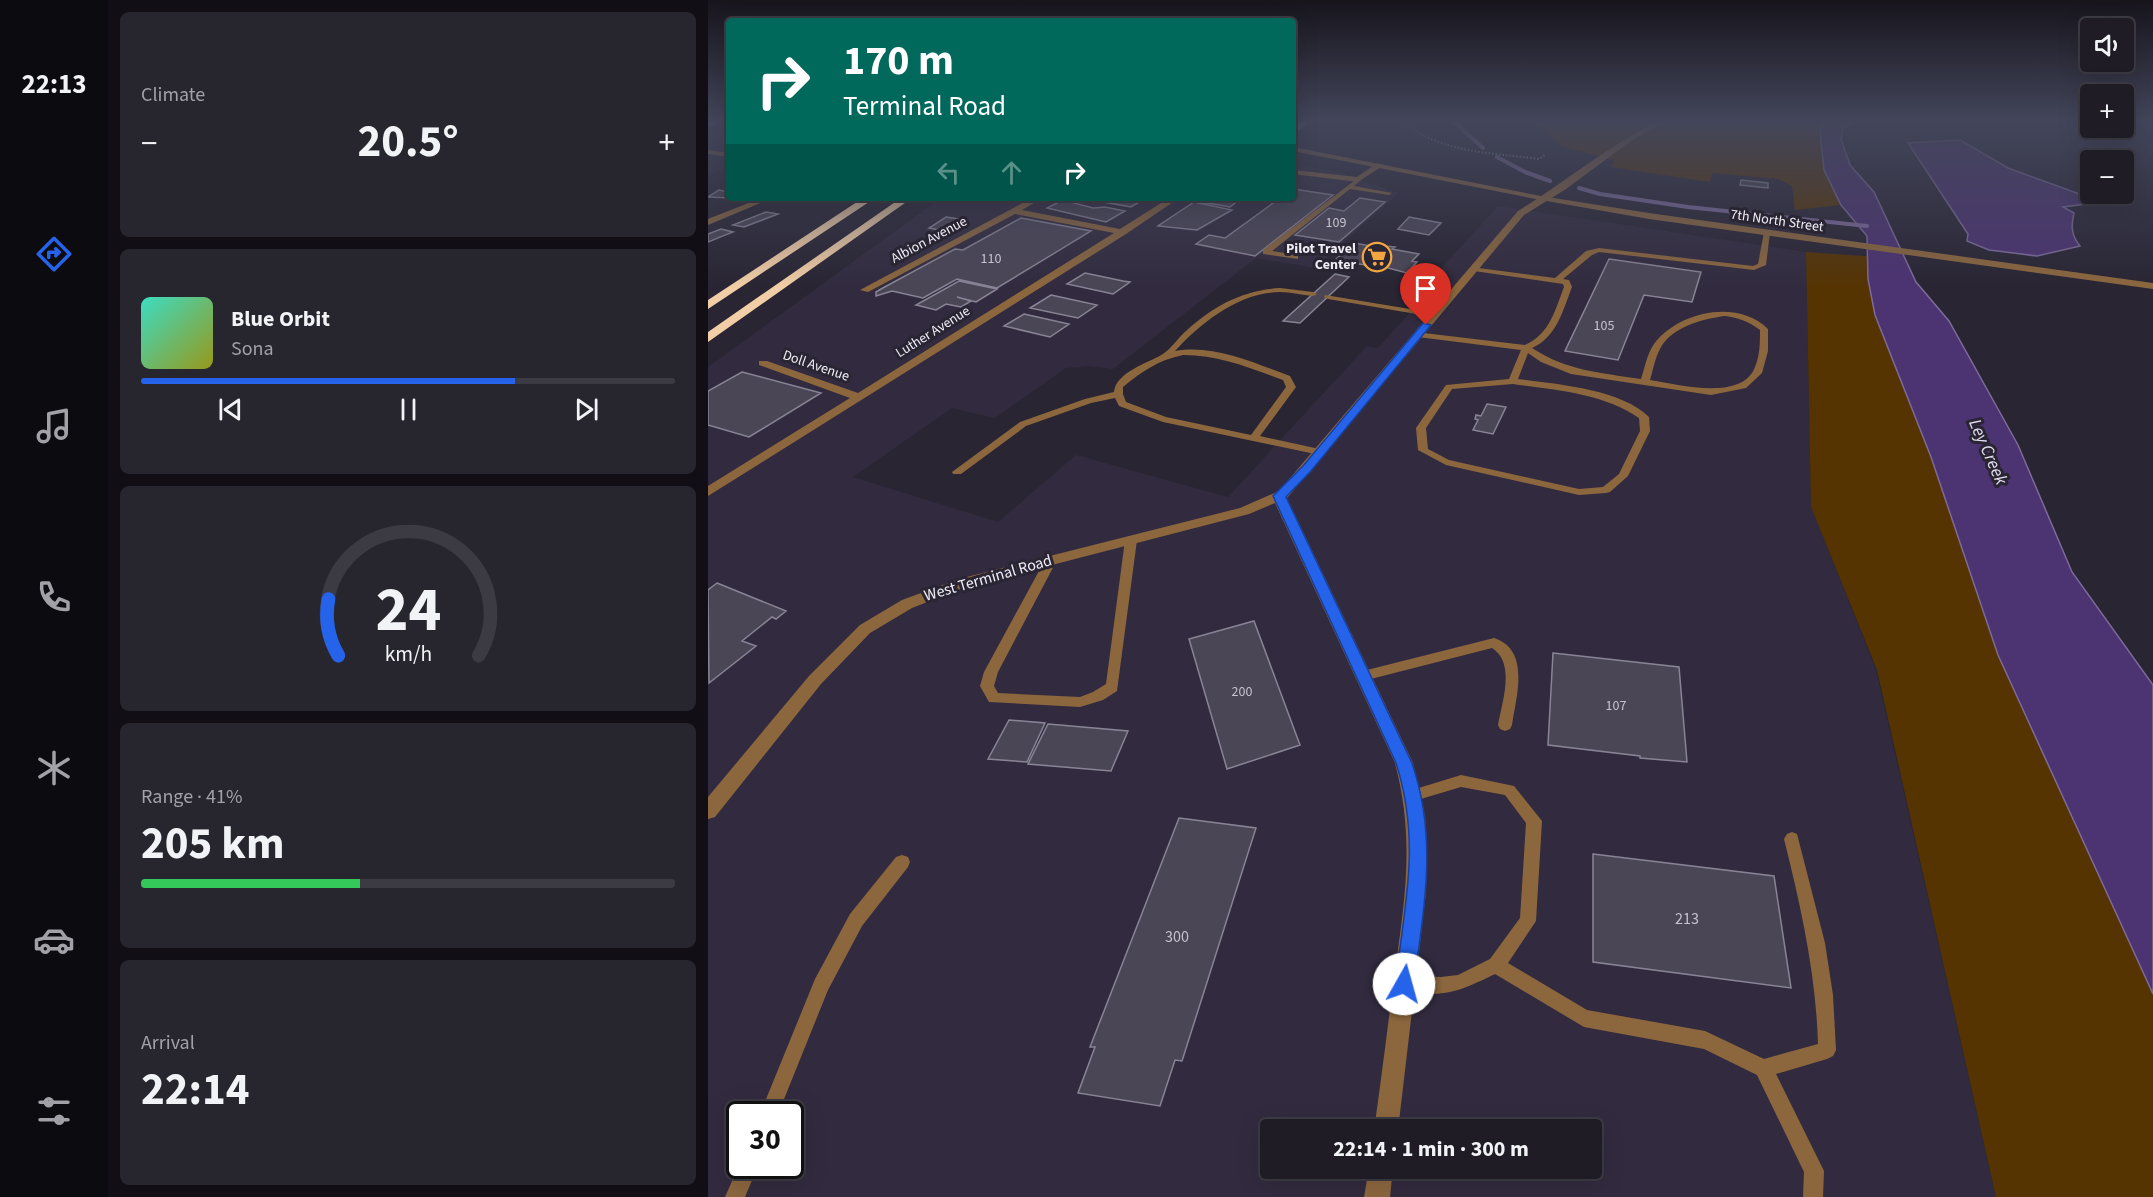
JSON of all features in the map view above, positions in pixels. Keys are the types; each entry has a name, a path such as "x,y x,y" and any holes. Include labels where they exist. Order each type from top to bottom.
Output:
{"highway":[{"path":"708,305 866,201"},
{"path":"708,338 903,201"}],"street":[{"path":"1335,177 1358,180 1363,177"},
{"name":"7th North Street","path":"1438,177 1541,198 1766,233 2153,286"},
{"path":"1387,1119 1419,874 1419,824 1414,795 1404,763 1279,496 1320,452 1521,213 1577,177"},
{"path":"708,222 760,201"},
{"name":"Albion Avenue","path":"865,290 1033,201"},
{"name":"Luther Avenue","path":"708,492 1170,201"},
{"path":"710,209 730,213"},
{"path":"1015,211 1123,232"},
{"name":"Doll Avenue","path":"763,363 859,397"},
{"name":"West Terminal Road","path":"708,811 814,680 865,629 919,598 959,584 1244,511 1279,496"},
{"path":"1377,1197 1379,1179"}],"lane":[{"path":"1295,257 1266,252 1358,180"},
{"path":"1348,187 1389,193"},
{"path":"1558,280 1589,253 1599,250 1754,268 1762,265 1766,233"},
{"path":"1418,334 1512,348 1526,348 1539,344 1547,337 1568,287 1558,280 1474,269"},
{"path":"1166,356 1203,321 1242,297 1280,290 1313,294"},
{"path":"1328,297 1434,315"},
{"path":"1526,348 1544,360 1571,371 1711,392 1743,386 1760,371 1764,351 1764,329 1756,322 1740,315 1697,317 1677,328 1657,345 1645,382"},
{"path":"1513,381 1526,348"},
{"path":"1254,438 1291,387 1287,378 1216,354 1193,351 1166,356 1148,363 1119,386 1118,394 1122,404 1163,419 1320,452"},
{"path":"1513,381 1558,387 1633,406 1644,417 1645,430 1623,476 1606,490 1579,492 1446,462 1423,450 1421,428 1449,387 1467,382 1494,385 1513,381"},
{"path":"957,472 1023,424 1088,401 1118,394"},
{"path":"1051,560 991,672 987,686 994,698 1080,702 1098,696 1112,687 1131,540"},
{"path":"1363,676 1494,643 1507,651 1512,663 1505,725"},
{"path":"1404,984 1441,987 1459,983 1496,965 1528,921 1534,821 1509,790 1461,781 1414,795"},
{"path":"1764,1068 1827,1050 1827,1003 1815,931 1792,839"},
{"path":"774,1101 821,985 851,929 902,862"},
{"path":"1496,965 1584,1018 1705,1040 1764,1068 1814,1171 1813,1197"},
{"path":"735,1197 743,1179"}],"shaded area":[{"path":"1296,177 1349,177 1399,193 1315,268 1256,258 1113,369 1088,366 1066,368 995,418 952,408 853,477 998,522 1076,455 1228,497 1367,346 1378,348 1434,286 1427,284 1498,206 1806,252 1811,507 1876,670 1996,1197 708,1197 708,367 937,201 1296,201"},
{"path":"1676,177 1711,177 1710,182"},
{"path":"1754,177 1828,177 1841,205 1795,210 1792,186 1778,179"},
{"path":"1806,252 1879,257 1875,315 1931,457 1998,655 2153,994 2153,1197 1996,1197 1877,670 1811,507"}],"water":[{"name":"Ley Creek","path":"1827,177 1861,177 1874,192 1916,282 1949,321 2018,445 2072,572 2153,685 2153,994 1998,655 1931,457 1875,315 1868,279 1867,236 1841,205"},
{"path":"1930,177 2032,177 2080,194 2080,204 2086,204 2063,207 2074,213 2072,230 2080,246 2037,256 1989,250 1967,241 1968,234"}],"building":[{"path":"1741,180 1768,183 1768,188 1740,185"},
{"path":"1296,189 1333,195 1255,256 1196,244 1209,235 1225,238 1276,201 1296,201"},
{"path":"719,190 726,191 726,198 708,197"},
{"path":"1360,198 1385,202 1339,242 1295,235 1329,208 1344,211"},
{"path":"1061,201 1067,201 1093,208 1105,207 1125,211 1106,222 1047,208"},
{"path":"1098,201 1141,201 1131,207"},
{"path":"1196,201 1238,201 1230,207"},
{"path":"1194,202 1232,210 1197,230 1158,226"},
{"path":"766,212 778,214 744,227 733,225"},
{"path":"946,217 959,219 951,223 958,224 953,227 955,228 945,231 929,228"},
{"path":"1409,217 1441,223 1429,235 1398,229"},
{"path":"1021,218 1091,231 997,288 957,279 923,298 892,291 876,296 876,292 881,289 955,249 963,250"},
{"path":"721,229 733,232 708,242 708,234"},
{"name":"Pilot Travel Center","path":"1354,243 1382,248 1395,247 1392,249 1419,254 1412,261 1417,262 1407,273 1373,264 1371,266 1335,260"},
{"path":"1609,259 1701,272 1692,302 1644,295 1618,360 1565,351"},
{"path":"1085,273 1130,282 1113,294 1067,284"},
{"path":"1335,274 1349,277 1300,323 1283,321"},
{"path":"959,281 997,289 976,302 957,297 971,301 961,307 946,304 936,310 916,305"},
{"path":"1051,295 1097,305 1078,318 1030,308"},
{"path":"1024,314 1069,324 1050,337 1004,326"},
{"path":"742,372 821,393 749,437 708,425 708,391"},
{"path":"1487,404 1506,407 1493,434 1473,430 1478,420 1475,419 1476,415 1481,416"},
{"path":"717,583 786,611 776,619 772,617 742,641 756,646 709,683 708,590"},
{"path":"1254,621 1300,745 1227,769 1189,639"},
{"path":"1553,653 1679,667 1687,762 1548,745"},
{"path":"1009,720 1045,723 1027,762 988,759"},
{"path":"1048,724 1128,731 1111,771 1028,764"},
{"path":"1179,818 1256,828 1182,1061 1175,1060 1160,1106 1078,1093 1095,1047 1090,1047"},
{"path":"1593,854 1774,876 1791,988 1593,962"}],"waterway":[{"path":"1538,177 1550,181"},
{"path":"1579,188 1600,194 1688,207 1867,226"}],"place":[{"name":"Pilot Travel Center","path":"1377,257"}],"route":[{"path":"1404,984 1419,874 1419,824 1414,795 1404,763 1279,496 1284,494 1307,468 1426,325"}]}
